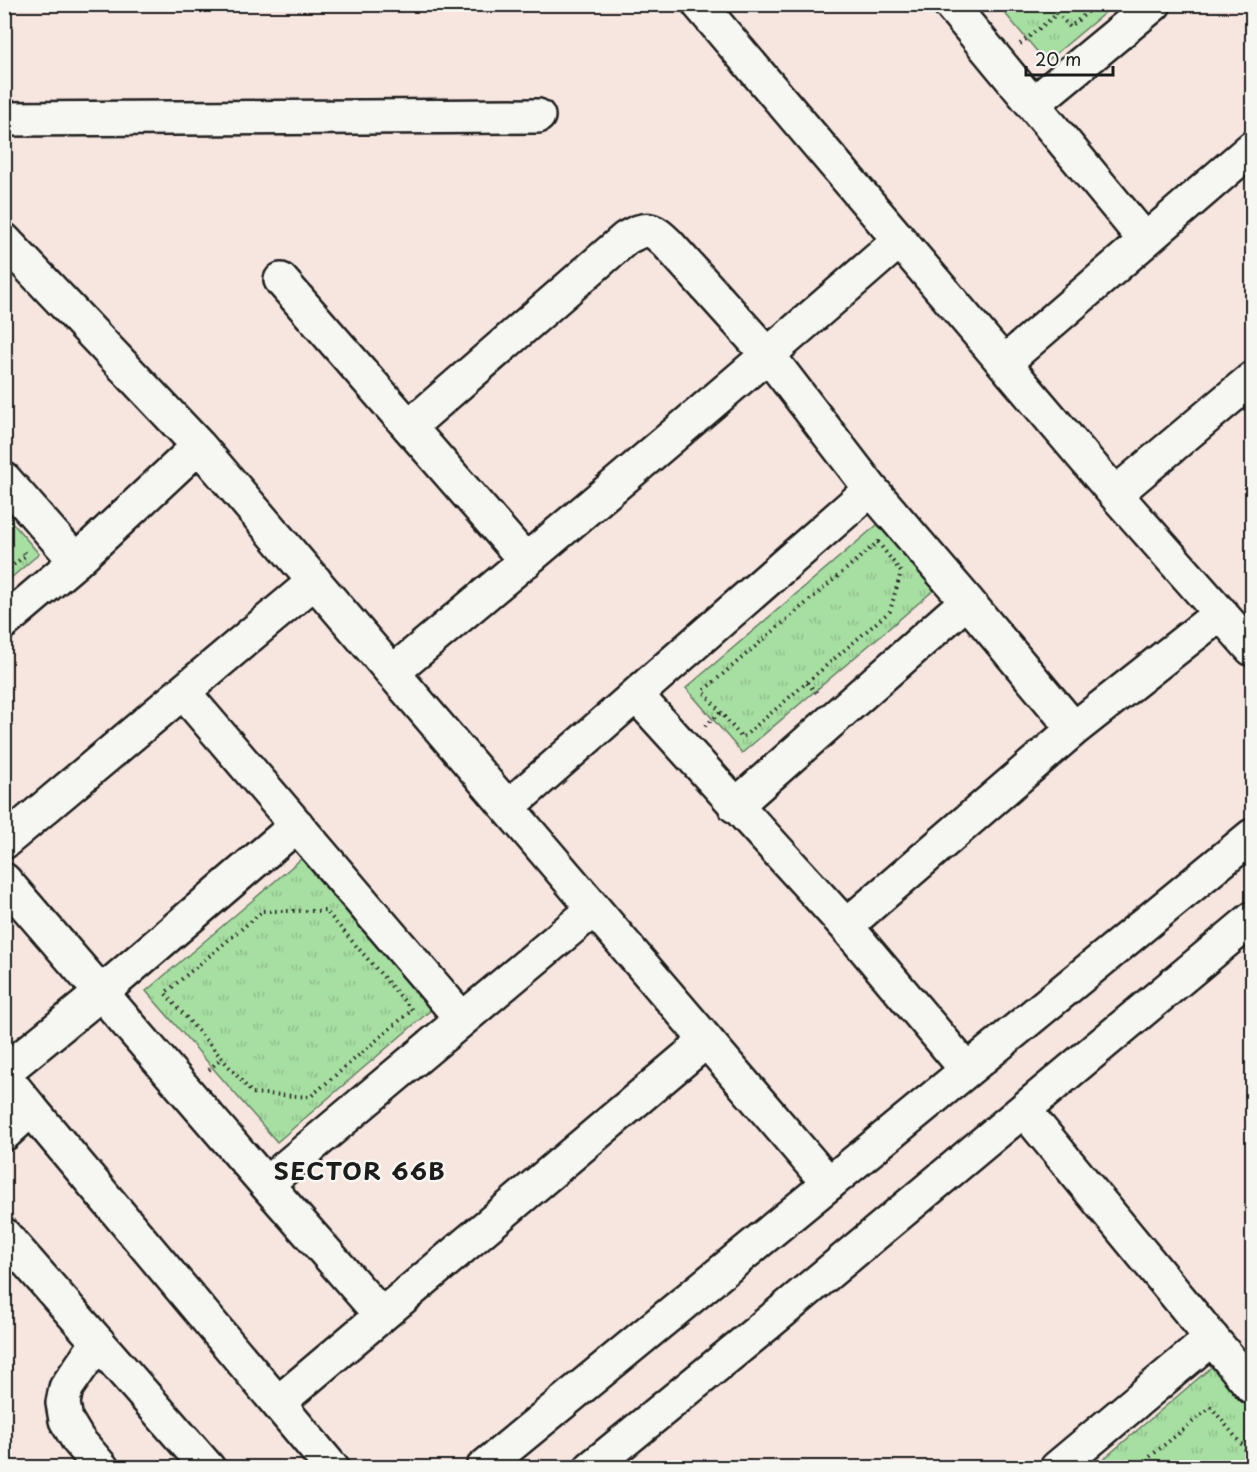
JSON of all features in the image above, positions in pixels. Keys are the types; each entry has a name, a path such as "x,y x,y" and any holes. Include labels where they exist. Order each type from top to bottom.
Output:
{"street":[{"path":"699,4 1115,494 1252,649"},
{"path":"1033,104 1154,4"},
{"path":"951,5 1145,240"},
{"path":"4,119 538,116"},
{"path":"1004,363 1252,148"},
{"path":"409,427 626,238 641,231 655,232 768,355 871,489 1074,729"},
{"path":"4,240 199,446 829,1184"},
{"path":"393,672 768,355 899,241"},
{"path":"281,280 526,561"},
{"path":"1115,494 1252,379"},
{"path":"4,622 76,561 199,446"},
{"path":"4,479 76,561"},
{"path":"508,807 871,489"},
{"path":"4,842 315,581"},
{"path":"735,806 967,601"},
{"path":"846,926 1074,729 1221,613"},
{"path":"183,692 462,1019"},
{"path":"636,695 846,926 967,1070"},
{"path":"297,825 4,1074 332,1467"},
{"path":"483,1467 1252,836"},
{"path":"4,880 381,1315"},
{"path":"266,1184 594,909"},
{"path":"591,1467 1250,927"},
{"path":"278,1403 706,1041"},
{"path":"4,1134 31,1109"},
{"path":"1024,1110 1252,1387"},
{"path":"4,1235 208,1467"},
{"path":"1057,1467 1212,1338"},
{"path":"98,1342 66,1388 63,1403 66,1420 78,1440 102,1467"}],"path":[{"path":"1048,4 1070,27 1097,4"},
{"path":"998,62 1057,14"},
{"path":"878,542 901,572 890,611 742,738 703,691 878,542"},
{"path":"4,572 26,555 19,546"},
{"path":"263,911 326,911 412,1010 310,1097 252,1094 165,993 263,911"},
{"path":"1136,1467 1211,1407 1252,1457"}],"green space":[{"path":"998,5 1114,5 1046,62"},
{"path":"5,514 39,554 4,583"},
{"path":"878,524 934,590 742,753 686,688"},
{"path":"301,859 431,1010 277,1142 146,991"},
{"path":"1214,1365 1252,1411 1252,1467 1093,1468"}],"district":[{"name":"SECTOR 66B","path":"360,1172"}]}
